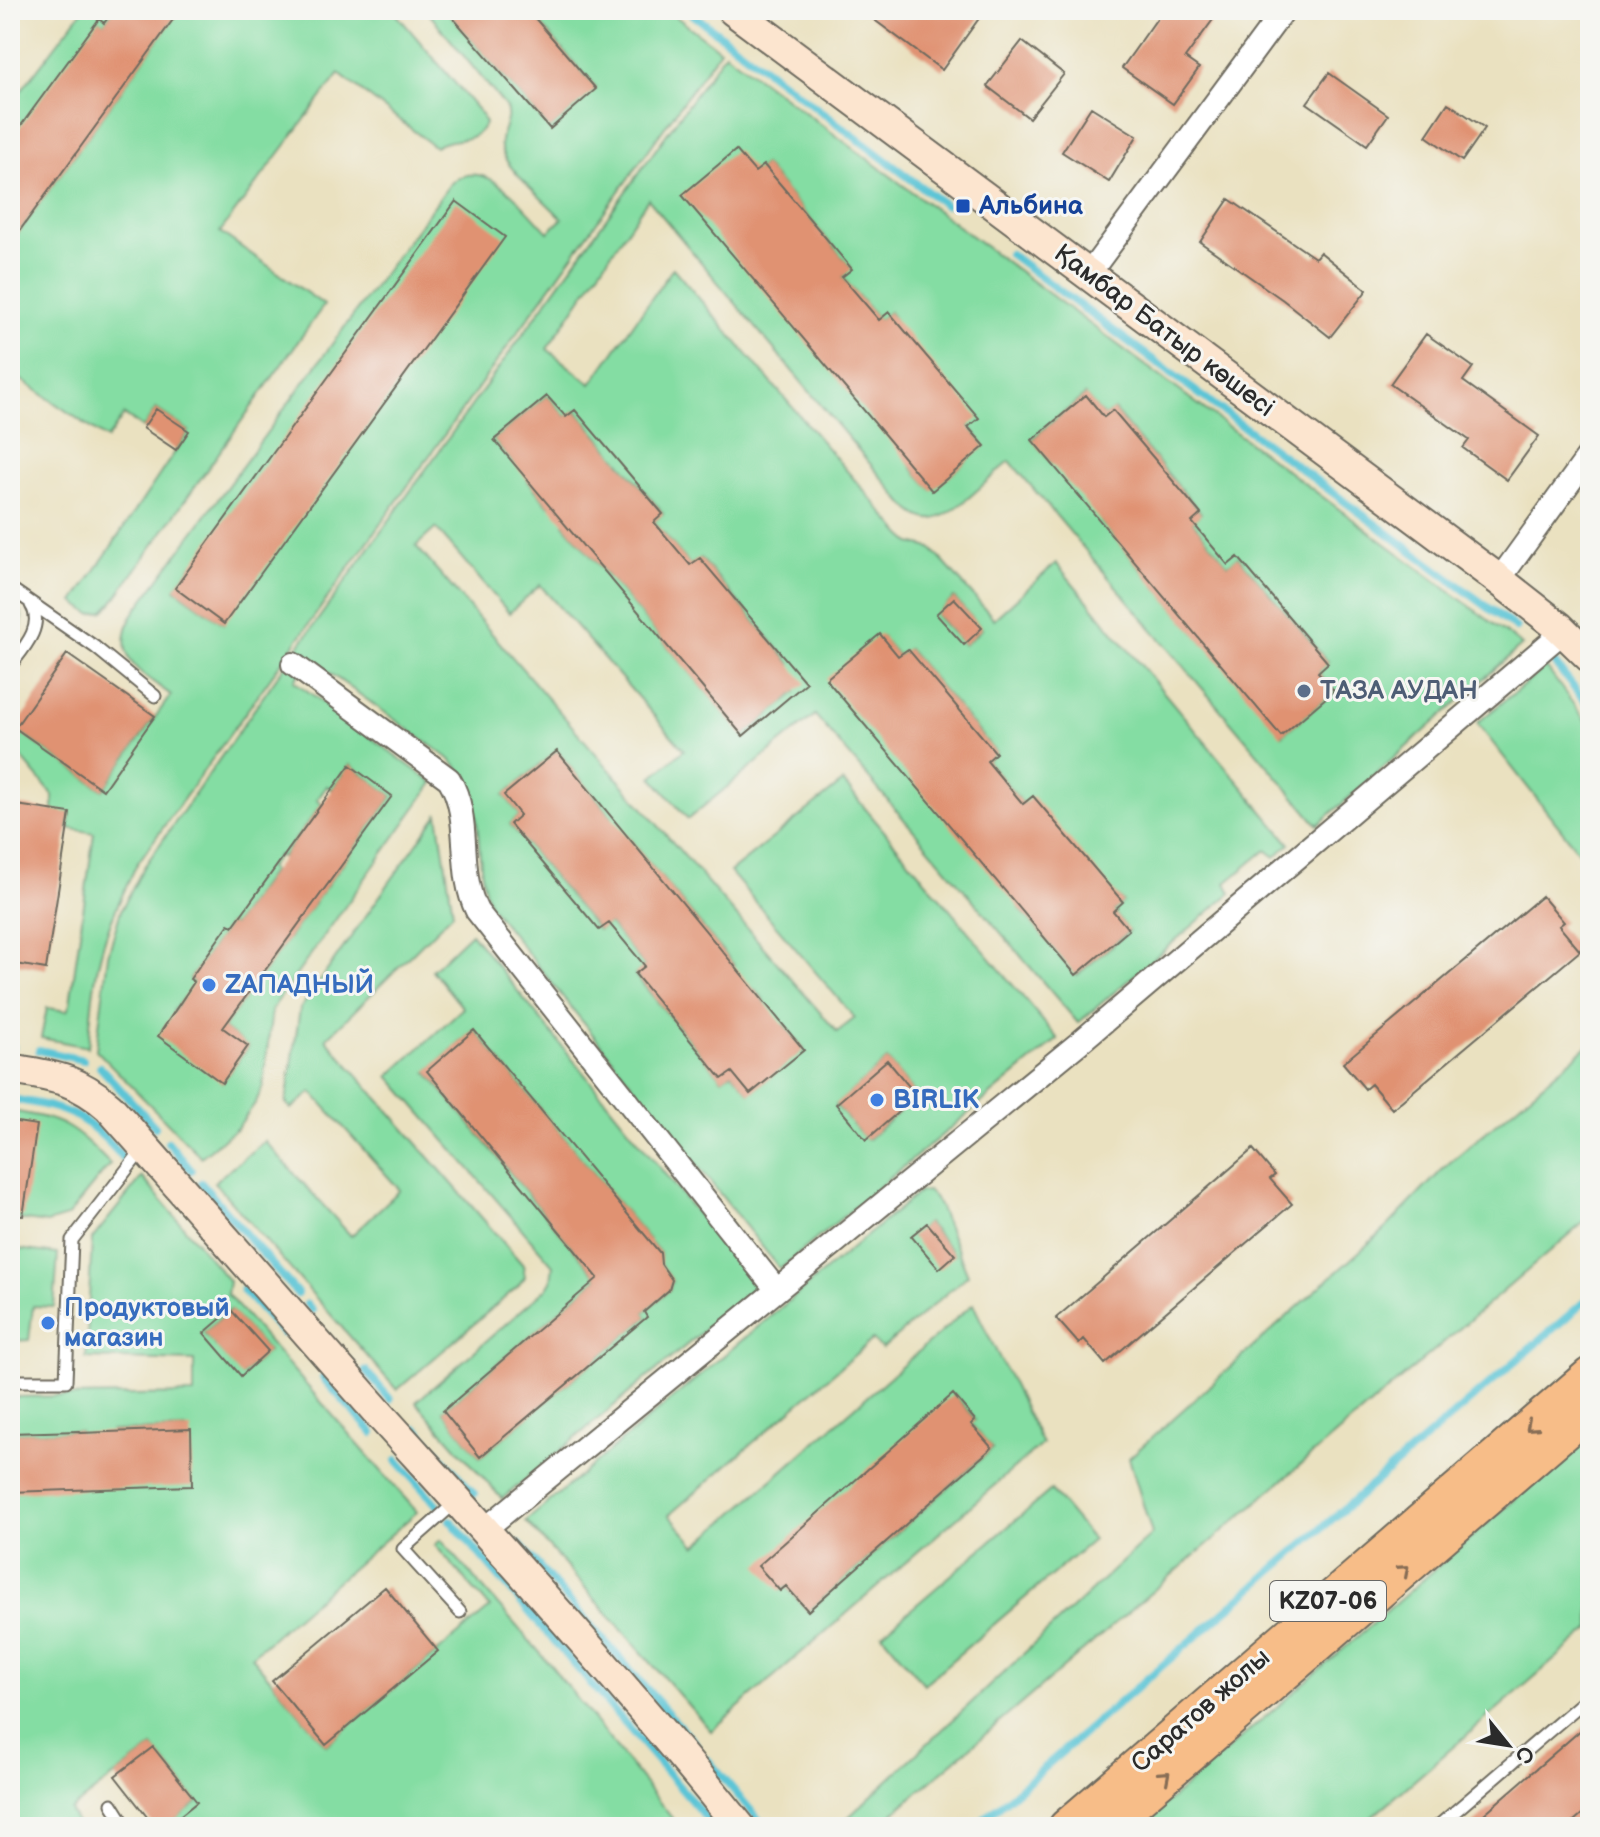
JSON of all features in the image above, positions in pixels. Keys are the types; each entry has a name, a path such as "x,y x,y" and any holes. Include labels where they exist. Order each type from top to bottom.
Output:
{"main road":[{"name":"Қамбар Батыр көшесі","path":"733,10 1499,580 1564,631 1590,657"},
{"path":"10,1069 51,1075 83,1087 109,1107 485,1529 740,1827"},
{"name":"Саратов жолы","path":"1066,1827 1590,1375"},
{"name":"Саратов жолы","path":"1106,1827 1590,1410"}],"street":[{"path":"1088,275 1284,10"},
{"path":"1499,580 1590,454"},
{"path":"485,1529 1079,1043 1564,631"},
{"path":"293,664 449,779 458,793 469,890 477,911 776,1289"}],"lane":[{"path":"10,588 95,647 155,696"},
{"path":"10,666 29,642 37,620 35,609 28,601"},
{"path":"10,1381 66,1381 72,1240 145,1148"},
{"path":"458,1500 403,1549 460,1612"},
{"path":"1437,1827 1590,1696"},
{"path":"112,1804 124,1823 122,1827"}],"green space":[{"path":"83,10 114,10 104,23 99,20 10,151 10,105"},
{"path":"170,10 393,10 482,115 485,124 469,138 448,141 435,147 339,74 220,232 324,305 112,603 104,611 91,614 74,602 189,431 156,409 143,428 124,415 107,439 10,372 10,244 176,15"},
{"path":"426,10 446,10 550,129 596,88 528,10 667,10 720,50 137,864 112,918 101,953 88,1047 41,1038 47,1008 67,1011 70,1004 94,833 68,828 70,814 53,811 53,795 10,744 10,735 15,728 103,790 171,695 140,671 127,654 126,632 131,617 450,184 463,176 477,175 490,179 504,187 548,232 562,219 504,157 501,142 507,117 505,106","holes":["193,564 224,624 175,589"]},
{"path":"725,53 1522,645 1318,825 1010,461 948,513 929,519 914,513 648,199 547,349 591,384 673,268 902,535 911,543 931,548 994,619 1056,563 1290,844 1275,857 1266,850 1226,883 1231,893 1078,1023 815,715 688,819 652,777 684,750 540,585 509,613 436,528 416,546 837,1032 855,1018 730,872 843,782 1058,1039 780,1269 491,907 481,868 475,807 470,788 461,772 447,757 310,659 294,681 433,783 272,1009 263,1086 256,1102 238,1127 201,1157 96,1050 108,955 121,910 144,867","holes":["764,165 851,268 842,277 879,320 889,312 984,446 932,490 913,469 755,172","1085,395 1104,417 1114,410 1201,513 1192,522 1228,565 1238,557 1328,662 1318,672 1334,691 1282,735 1102,523 1063,456 1052,464 1032,439","547,396 566,417 576,410 663,513 654,522 690,565 701,558 790,663 796,692 744,736 564,524 574,515 560,498 549,506 528,481 525,456 514,464 494,440","954,598 982,629 964,645 936,615","880,635 898,656 908,649 996,752 987,761 1023,804 1123,902 1113,911 1129,931 1077,975 1021,910","557,751 612,817 601,826 628,837 734,965 724,974 760,994 765,1001 773,1033 784,1025 804,1049 750,1093 732,1072 722,1079 635,975 645,966 609,923 598,930 510,824 520,815 504,795","350,765 392,796 223,1028 248,1047 222,1082 173,1011 196,984 190,979 229,924 233,926 272,871 269,868 278,855 282,857 322,804 317,800 327,786 332,790","887,1060 917,1096 867,1140 836,1105"]},
{"path":"10,605 21,612 22,625 10,643"},
{"path":"1546,667 1590,727 1590,866 1477,723"},
{"path":"438,814 453,913 326,1039 523,1265 525,1277 397,1390 214,1182 265,1141 351,1236 400,1190 312,1092 291,1109 286,1103 300,1009"},
{"path":"471,933 756,1287 502,1499 416,1402 546,1289 551,1281 553,1265 389,1076 463,1008 432,970","holes":["474,1030 660,1253 660,1263 672,1281 669,1290 644,1312 647,1317 480,1457 443,1411 598,1278 427,1072"]},
{"path":"1590,1044 1590,1217 877,1827 838,1827 1152,1534 1129,1458 1387,1227 1448,1164"},
{"path":"10,1111 43,1117 66,1126 110,1164 67,1217 47,1223 10,1218"},
{"path":"142,1177 229,1281 227,1294 417,1512 251,1656 326,1745 490,1608 435,1545 441,1540 548,1662 679,1827 165,1827 197,1802 153,1747 70,1810 79,1827 10,1827 10,1492 191,1429 111,1431 110,1443 80,1445 79,1431 10,1433 10,1397 194,1394 194,1361 86,1358 92,1239","holes":["230,1310 268,1351 242,1375 204,1333"]},
{"path":"927,1191 934,1197 968,1275 882,1349 872,1340 669,1515 696,1546 973,1304 1042,1444 711,1731 526,1521 919,1192","holes":["928,1223 955,1255 912,1237","954,1395 975,1419 971,1424 992,1449 808,1611 786,1586 780,1591"]},
{"path":"10,1248 58,1254 54,1307 33,1306 29,1340 10,1341"},
{"path":"1590,1434 1590,1629 1365,1823 1368,1827 1139,1827"},
{"path":"1051,1490 1093,1540 924,1684 882,1634"}],"building":[{"path":"114,10 180,10 10,244 10,151 19,139 14,135 99,19 104,23"},
{"path":"446,10 528,10 596,89 550,129"},
{"path":"861,10 985,10 942,70"},
{"path":"1163,10 1220,10 1185,58 1199,68 1173,104 1122,68"},
{"path":"1022,41 1064,74 1029,118 987,86"},
{"path":"1329,73 1388,115 1367,145 1307,103"},
{"path":"1448,103 1485,128 1462,161 1426,136"},
{"path":"1091,107 1137,136 1109,182 1062,152"},
{"path":"736,150 755,172 764,165 852,269 842,277 879,320 889,312 979,418 968,427 985,446 932,491 682,195"},
{"path":"1229,199 1315,258 1320,252 1367,290 1330,337 1200,242"},
{"path":"456,201 505,237 224,624 175,588"},
{"path":"1426,334 1473,367 1463,381 1539,436 1507,480 1463,448 1469,440 1390,384"},
{"path":"1086,395 1104,417 1113,410 1201,514 1192,522 1228,565 1238,557 1328,663 1318,672 1334,691 1281,736 1032,440"},
{"path":"547,396 566,417 575,410 663,514 654,522 690,565 700,558 806,683 743,736 494,440"},
{"path":"156,409 189,431 176,450 143,428"},
{"path":"954,598 982,628 964,645 936,614"},
{"path":"880,634 898,656 908,649 996,753 987,761 1023,804 1033,796 1123,902 1113,911 1129,930 1076,975 826,679"},
{"path":"67,654 155,716 103,790 15,728"},
{"path":"557,751 804,1050 750,1094 732,1072 722,1079 635,974 645,966 609,923 599,930 510,824 520,815 504,795"},
{"path":"350,765 392,796 223,1028 248,1046 222,1083 158,1036 194,982 190,979 229,924 233,926"},
{"path":"10,804 70,813 46,969 10,963"},
{"path":"1542,896 1564,922 1559,926 1580,951 1392,1109 1371,1084 1365,1089 1343,1063"},
{"path":"474,1030 660,1253 661,1264 672,1280 669,1290 644,1312 647,1317 480,1457 443,1411 598,1278 427,1071"},
{"name":"BIRLIK","path":"887,1060 917,1096 866,1140 836,1104"},
{"path":"10,1121 37,1125 23,1216 10,1215"},
{"path":"1253,1149 1275,1175 1270,1179 1292,1204 1105,1364 1084,1339 1079,1344 1056,1318"},
{"path":"927,1223 955,1255 939,1269 911,1236"},
{"path":"231,1310 268,1351 241,1376 204,1333"},
{"path":"953,1394 975,1420 971,1424 992,1448 808,1611 786,1586 780,1591 758,1566"},
{"path":"191,1429 192,1486 10,1492 10,1433"},
{"path":"385,1587 438,1651 326,1745 272,1681"},
{"path":"1590,1722 1590,1807 1567,1827 1469,1827"},
{"path":"153,1747 197,1802 166,1827 155,1827 115,1776"}],"waterway":[{"path":"687,10 945,205"},
{"path":"1010,254 1516,628"},
{"path":"1554,663 1590,708"},
{"path":"39,1050 83,1060"},
{"path":"100,1067 155,1127"},
{"path":"10,1099 48,1106 76,1116 99,1133 126,1161"},
{"path":"168,1142 191,1170"},
{"path":"201,1183 297,1293"},
{"path":"243,1290 282,1333"},
{"path":"975,1827 1590,1297"},
{"path":"307,1304 312,1310"},
{"path":"366,1371 390,1399"},
{"path":"323,1378 373,1433"},
{"path":"417,1429 474,1494"},
{"path":"397,1460 437,1505"},
{"path":"450,1520 714,1827"},
{"path":"519,1544 696,1745"},
{"path":"708,1760 765,1827"}],"place":[{"name":"Альбина","path":"963,206"},
{"name":"ТАЗА АУДАН","path":"1304,691"},
{"name":"ZАПАДНЫЙ","path":"209,985"},
{"name":"BIRLIK","path":"877,1100"},
{"name":"Продуктовый магазин","path":"48,1323"}]}
